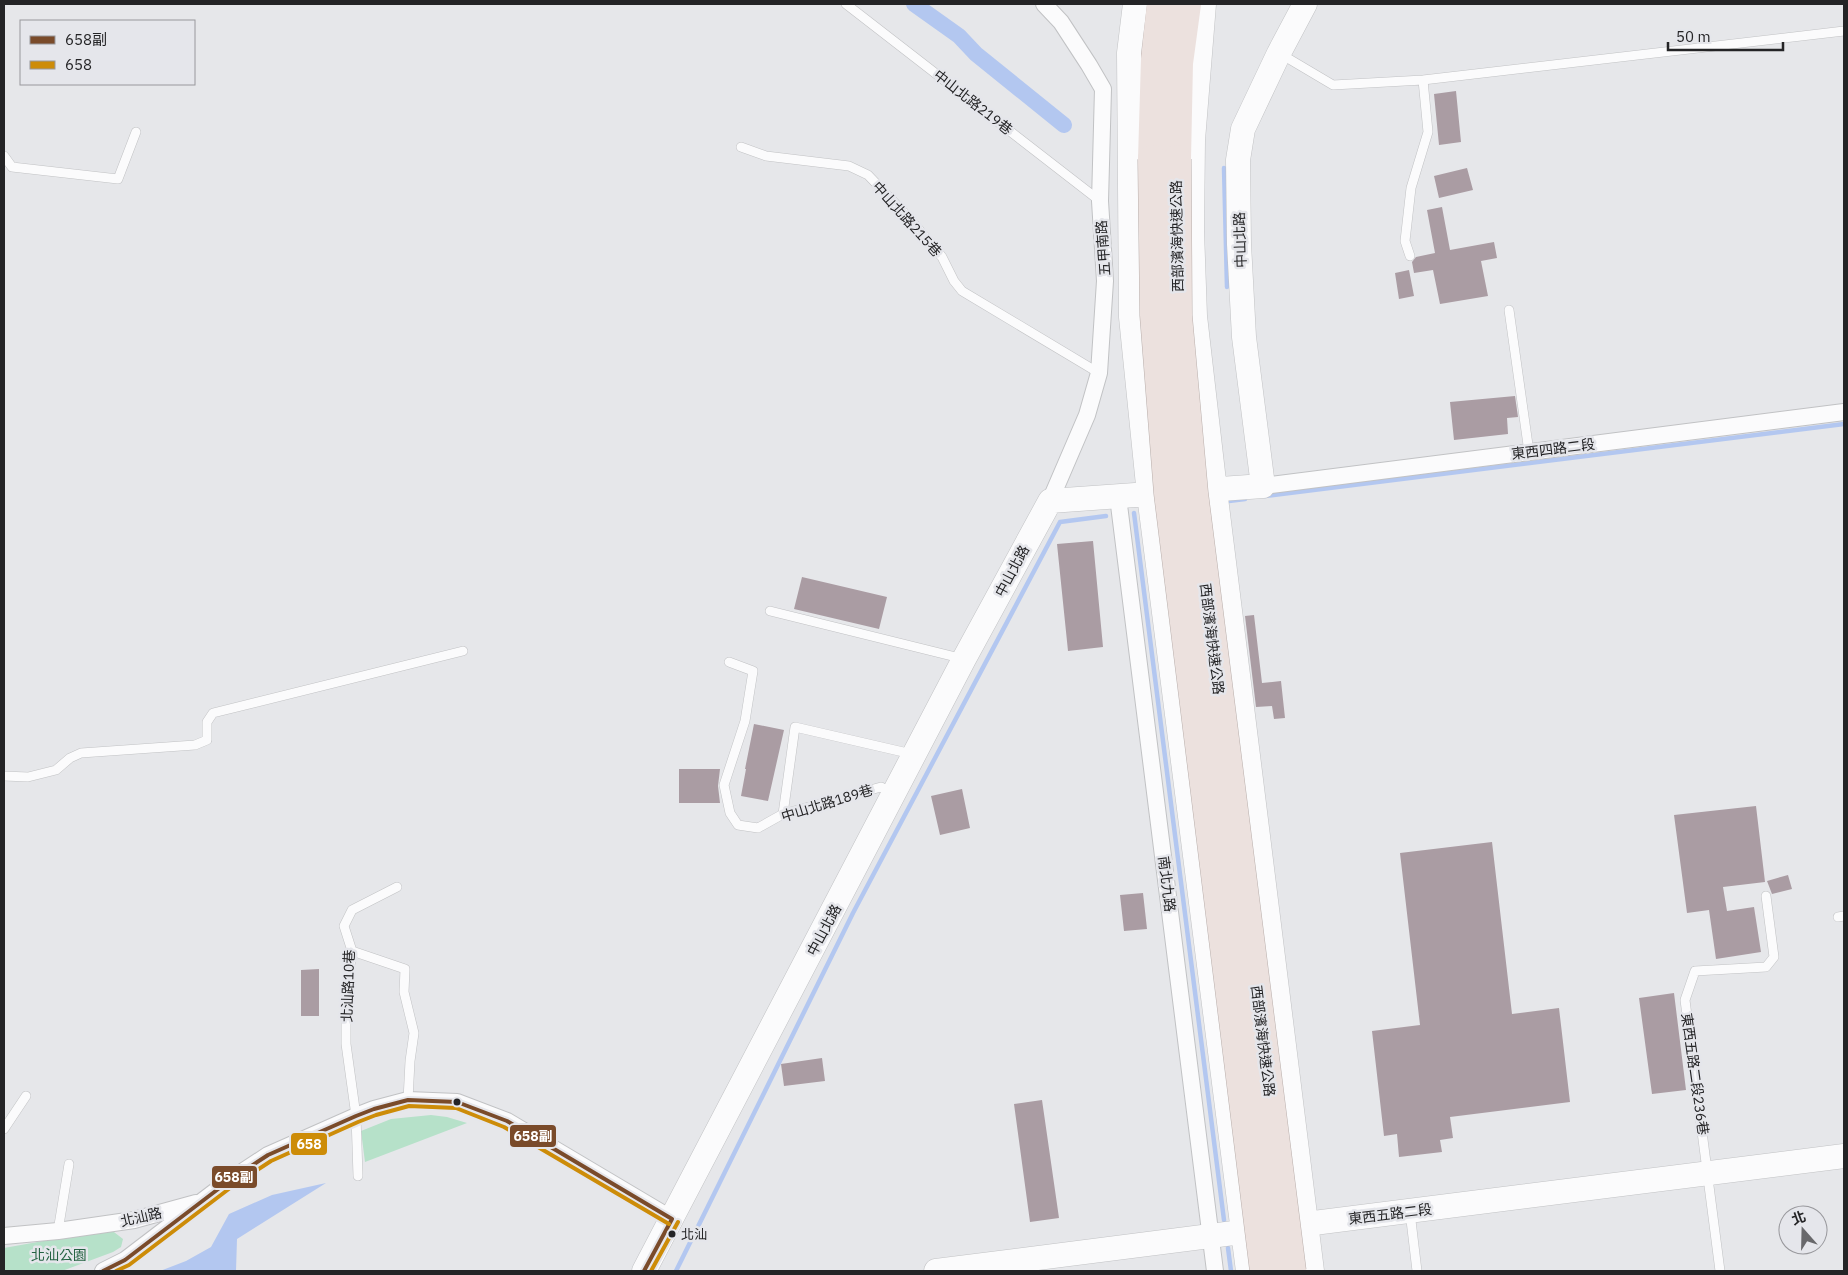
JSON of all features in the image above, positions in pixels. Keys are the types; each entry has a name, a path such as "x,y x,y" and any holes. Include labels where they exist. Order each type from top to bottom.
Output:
{"highway":[{"name":"西部濱海快速公路","path":"1162,4 1155,59 1194,493 1292,1271"},
{"name":"西部濱海快速公路","path":"1187,4 1164,159 1154,315 1168,493 1264,1271"}],"street":[{"name":"五甲南路","path":"1044,4 1061,22 1103,89 1100,201 1105,281 1099,373 1087,415 1050,501"},
{"path":"1135,4 1129,53 1131,317 1149,495 1248,1271"},
{"path":"1204,4 1193,140 1192,231 1195,316 1214,490 1312,1271"},
{"name":"中山北路","path":"1263,486 1244,337 1239,244 1238,160 1243,130 1304,4"},
{"name":"東西四路二段","path":"1263,486 1844,412"},
{"path":"1050,501 1263,486"},
{"name":"南北九路","path":"1118,497 1216,1271"},
{"name":"中山北路","path":"644,1271 964,659 1050,501"},
{"name":"北汕路","path":"4,1236 58,1231 134,1220 203,1201 230,1180 268,1156 356,1116 408,1100 457,1102 507,1121 672,1220"},
{"name":"東西五路二段","path":"936,1271 1844,1156"},
{"path":"103,1271 142,1248 203,1201"}],"lane":[{"name":"中山北路219巷","path":"846,4 1100,201"},
{"path":"1279,53 1333,85 1423,80 1844,31"},
{"path":"1410,256 1406,240 1411,188 1428,132 1423,80"},
{"path":"4,156 12,166 118,179 136,132"},
{"name":"中山北路215巷","path":"741,147 766,156 849,166 868,175 910,219 942,257 954,281 962,291 1099,373"},
{"path":"1509,310 1529,452"},
{"path":"770,611 964,659"},
{"path":"4,776 28,777 56,770 70,758 81,753 195,745 207,740 207,722 213,713 463,651"},
{"name":"中山北路189巷","path":"729,662 753,671 745,721 724,786 730,813 738,825 758,828 783,814 881,787 895,794"},
{"path":"783,814 795,727 914,755"},
{"name":"北汕路10巷","path":"358,1176 356,1116 346,1044 346,996 352,951 344,926 352,910 397,887"},
{"name":"東西五路二段236巷","path":"1709,1173 1686,1000 1695,971 1766,966 1774,957 1766,896"},
{"path":"352,951 405,969 404,992 414,1033 408,1100"},
{"path":"4,1129 26,1096"},
{"path":"58,1231 68,1164"},
{"path":"1709,1173 1720,1271"},
{"path":"1410,1212 1417,1271"}],"green space":[{"path":"431,1115 447,1117 467,1123 365,1162 361,1131 391,1119"},
{"name":"北汕公園","path":"110,1229 123,1239 121,1247 113,1252 62,1271 4,1271 4,1248"}],"water":[{"path":"326,1183 237,1239 236,1271 160,1271 186,1261 211,1247 229,1214 272,1195"}],"building":[{"path":"1456,91 1461,142 1439,145 1434,94"},
{"path":"1467,168 1473,190 1439,198 1434,176"},
{"path":"1442,207 1450,250 1494,242 1497,258 1481,261 1488,296 1440,304 1433,270 1414,273 1412,262 1416,257 1435,253 1427,210"},
{"path":"1409,270 1414,296 1399,299 1395,273"},
{"path":"1515,396 1518,417 1507,418 1508,434 1454,440 1450,402"},
{"path":"1093,541 1103,647 1068,651 1057,544"},
{"path":"802,577 887,597 879,629 794,609"},
{"path":"1254,615 1262,683 1281,681 1285,718 1274,719 1272,706 1256,707 1245,616"},
{"path":"754,724 784,730 768,801 741,796"},
{"path":"679,769 720,769 718,786 720,803 679,803"},
{"path":"962,789 970,828 940,835 931,796"},
{"path":"1756,806 1765,882 1723,887 1727,911 1754,907 1761,952 1716,959 1709,910 1687,913 1674,815"},
{"path":"1492,842 1512,1014 1559,1008 1570,1102 1450,1117 1453,1138 1440,1140 1442,1152 1399,1157 1397,1134 1384,1136 1372,1031 1420,1025 1400,853"},
{"path":"1788,875 1792,889 1772,894 1767,881"},
{"path":"1143,893 1147,929 1124,931 1120,895"},
{"path":"319,969 319,1016 301,1016 301,970"},
{"path":"1674,993 1686,1090 1652,1094 1639,998"},
{"path":"822,1058 825,1081 784,1086 781,1064"},
{"path":"1042,1100 1059,1218 1030,1222 1014,1104"}],"waterway":[{"path":"914,4 959,36 976,54 1064,125"},
{"path":"1224,168 1227,287"},
{"path":"1265,496 1844,424"},
{"path":"1229,501 1245,499"},
{"path":"1134,513 1224,1220"},
{"path":"676,1271 853,913 1060,522 1106,516"},
{"path":"1228,1248 1231,1271"}],"transit line":[{"name":"658副","path":"103,1271 125,1260 230,1180 268,1155 356,1116 408,1100 457,1102 507,1121 672,1219"},
{"name":"658","path":"116,1271 129,1265 234,1185 271,1161 358,1122 409,1106 456,1108 504,1127 669,1224"},
{"name":"658副","path":"644,1271 672,1219"},
{"name":"658","path":"651,1271 678,1222"}],"place":[{"name":"北汕","path":"672,1234"}]}
